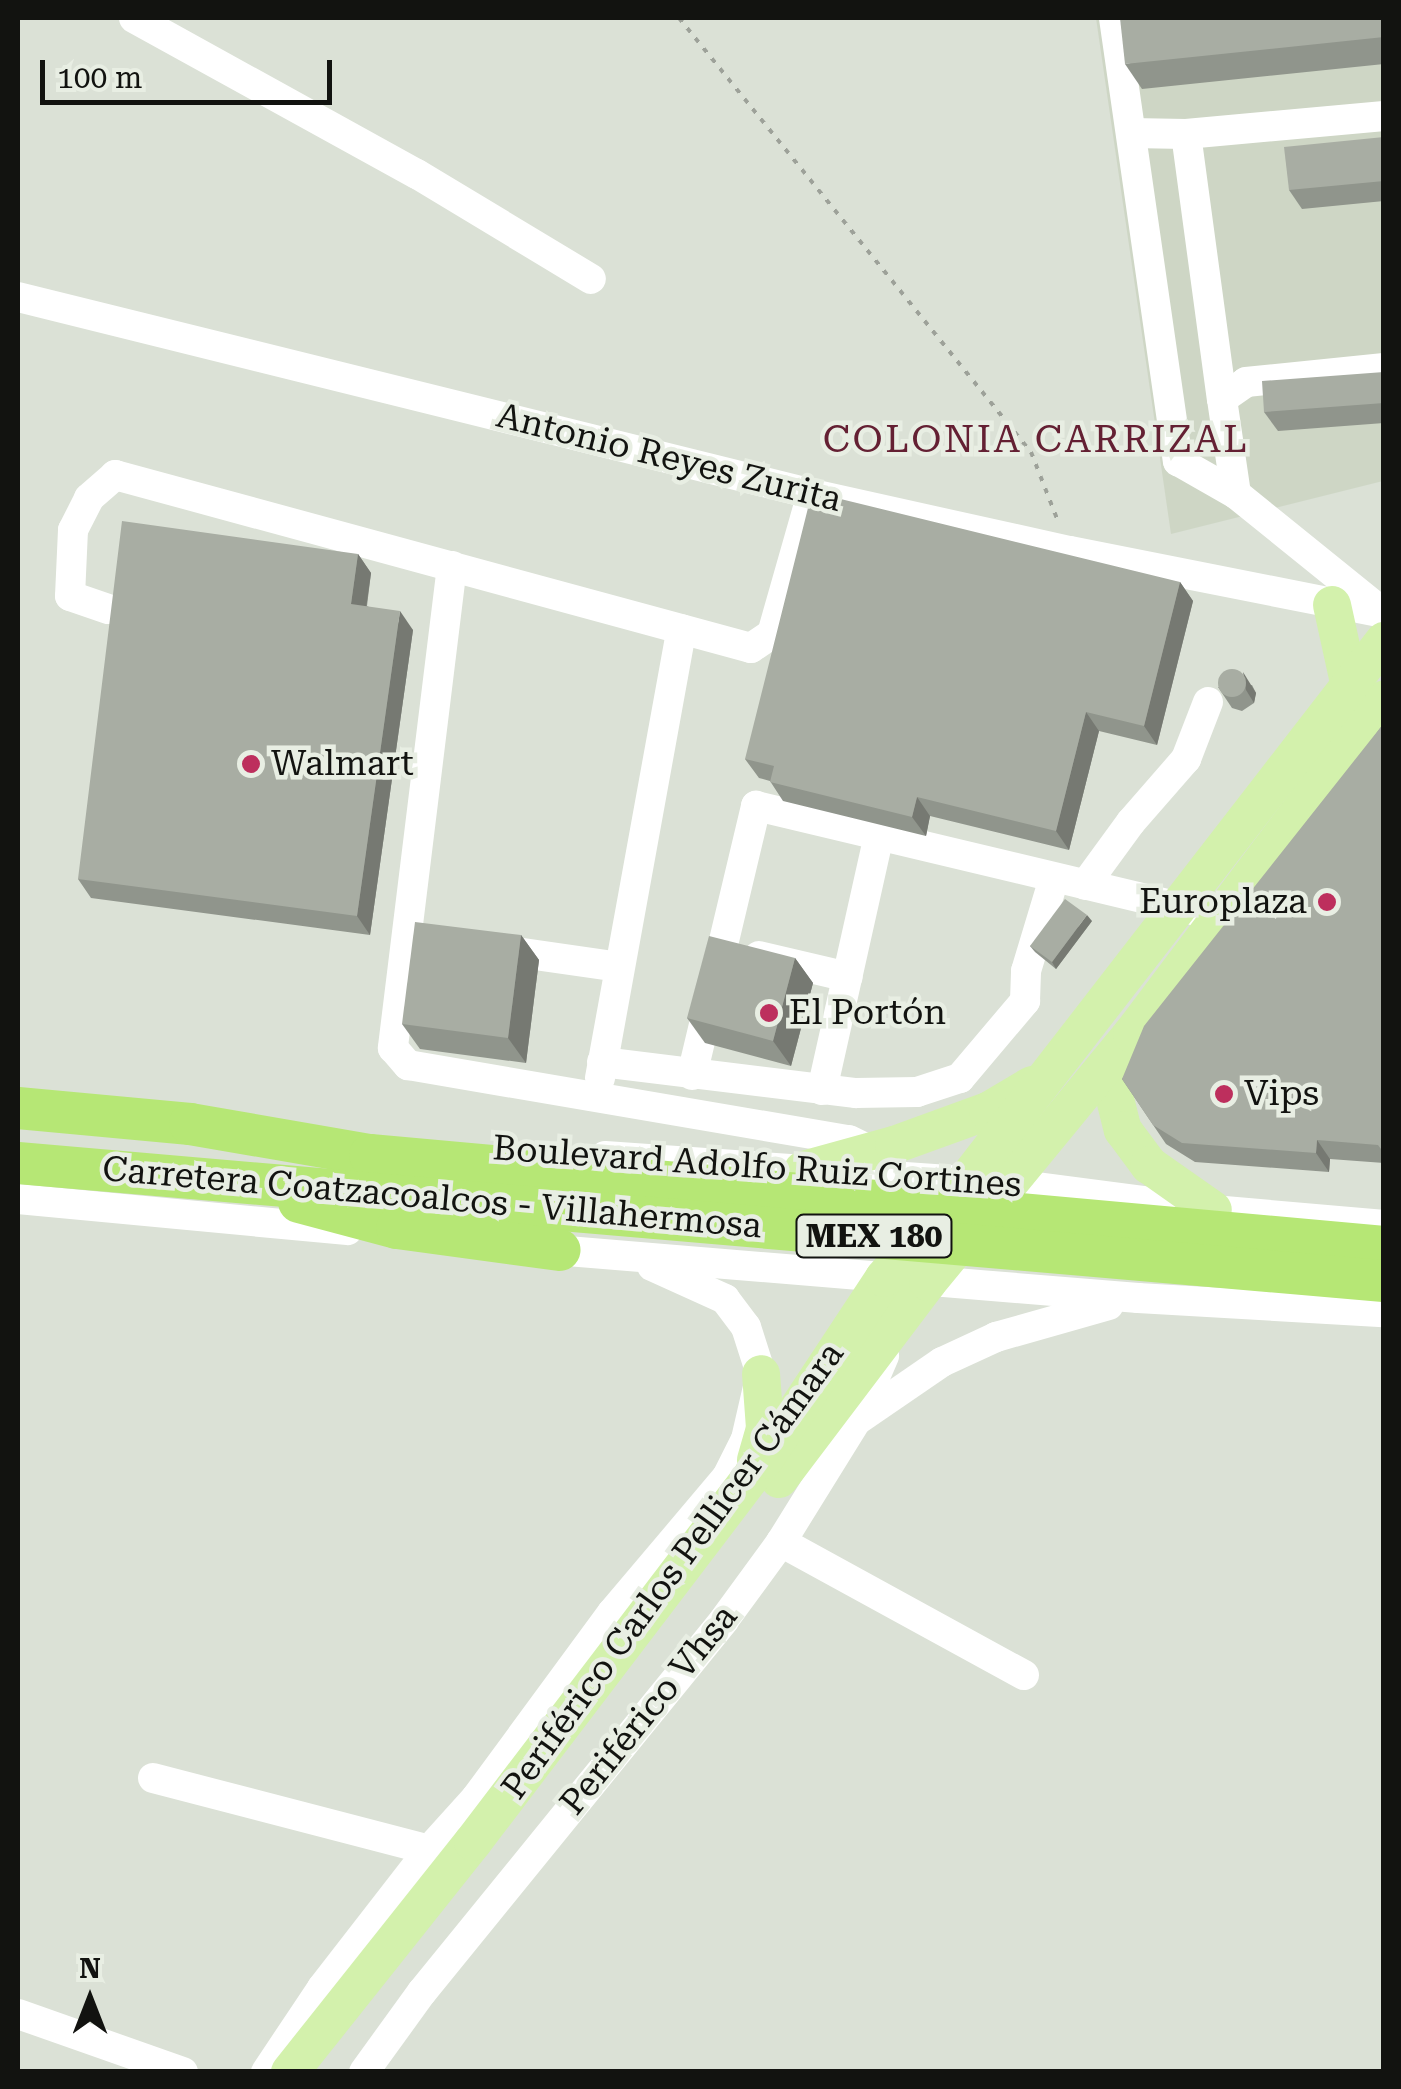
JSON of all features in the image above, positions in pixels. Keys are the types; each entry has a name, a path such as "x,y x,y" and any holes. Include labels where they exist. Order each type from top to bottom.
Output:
{"highway":[{"name":"Carretera Coatzacoalcos - Villahermosa","path":"18,1108 190,1124 367,1172 1384,1281"},
{"name":"Carretera Coatzacoalcos - Villahermosa","path":"18,1163 90,1187 241,1182 367,1172 1384,1248"},
{"path":"241,1182 344,1217 560,1250"}],"main road":[{"path":"1332,605 1367,693"},
{"name":"Periférico Carlos Pellicer Cámara","path":"322,2072 639,1666 928,1282 1132,1034 1281,838 1367,693 1384,641"},
{"name":"Periférico Carlos Pellicer Cámara","path":"290,2072 473,1842 752,1474 884,1278 966,1181 1178,908 1367,693"},
{"path":"1132,1034 1114,1095 1124,1130 1149,1165 1212,1210"},
{"path":"803,1170 872,1151 988,1110 1047,1076"},
{"path":"752,1474 765,1428 762,1374"},
{"path":"811,1438 856,1421"}],"street":[{"path":"134,18 417,174 591,279"},
{"path":"1114,18 1178,461 1236,494 1384,613"},
{"path":"1131,134 1186,134 1384,116"},
{"path":"1186,134 1236,494"},
{"name":"Antonio Reyes Zurita","path":"18,298 812,494 1070,552 1384,613"},
{"path":"1222,399 1246,382 1384,368"},
{"path":"108,609 70,596 74,530 89,498 115,475 751,648 772,634 812,494"},
{"path":"452,566 393,1048 408,1065 849,1140 872,1151"},
{"path":"597,1100 682,629"},
{"path":"1085,885 1130,822 1186,759 1208,702"},
{"path":"692,1075 756,806 1178,908 1221,914"},
{"path":"822,1090 880,836"},
{"path":"602,1062 822,1090 917,1092 960,1078 1025,1000 1026,971 1054,878"},
{"path":"407,937 619,967"},
{"path":"722,947 848,977"},
{"name":"Boulevard Adolfo Ruiz Cortines","path":"190,1124 966,1181 1212,1210 1384,1225"},
{"path":"18,1199 90,1187 560,1250 1138,1298 1384,1312"},
{"path":"266,2072 322,1988 429,1850 476,1798 612,1613 728,1476 746,1439 762,1374 746,1327 725,1299 631,1256"},
{"path":"856,1421 942,1362 996,1337 1138,1298"},
{"name":"Periférico Vhsa","path":"364,2072 422,1992 724,1620 781,1542 856,1421 897,1326"},
{"path":"781,1542 1024,1675"},
{"path":"153,1778 429,1850"},
{"path":"18,2014 183,2072"}],"path":[{"path":"679,18 1031,452 1070,552"}],"shaded area":[{"path":"1096,18 1383,18 1383,481 1171,534"}],"building":[{"path":"1120,18 1384,18 1384,37 1125,64"},
{"path":"1384,137 1384,181 1289,190 1284,147"},
{"path":"1384,372 1384,403 1264,412 1262,381"},
{"path":"812,492 1180,582 1144,726 1086,712 1056,831 917,797 912,817 770,782 774,766 745,759"},
{"name":"Walmart","path":"122,521 358,554 351,604 400,611 357,916 78,879"},
{"path":"1232,669 1242,673 1246,683 1242,693 1232,697 1222,693 1218,683 1222,673"},
{"name":"Europlaza","path":"1384,723 1384,1153 1378,1145 1317,1140 1316,1153 1182,1143 1153,1125 1122,1079 1144,1026"},
{"path":"1065,899 1087,915 1052,962 1030,946"},
{"path":"415,922 521,935 508,1038 402,1024"},
{"path":"709,936 795,958 773,1041 687,1018"}],"place":[{"name":"Walmart","path":"251,764"},
{"name":"Europlaza","path":"1327,902"},
{"name":"El Portón","path":"769,1013"},
{"name":"Vips","path":"1224,1094"}],"district":[{"name":"COLONIA CARRIZAL","path":"1036,440"}]}
